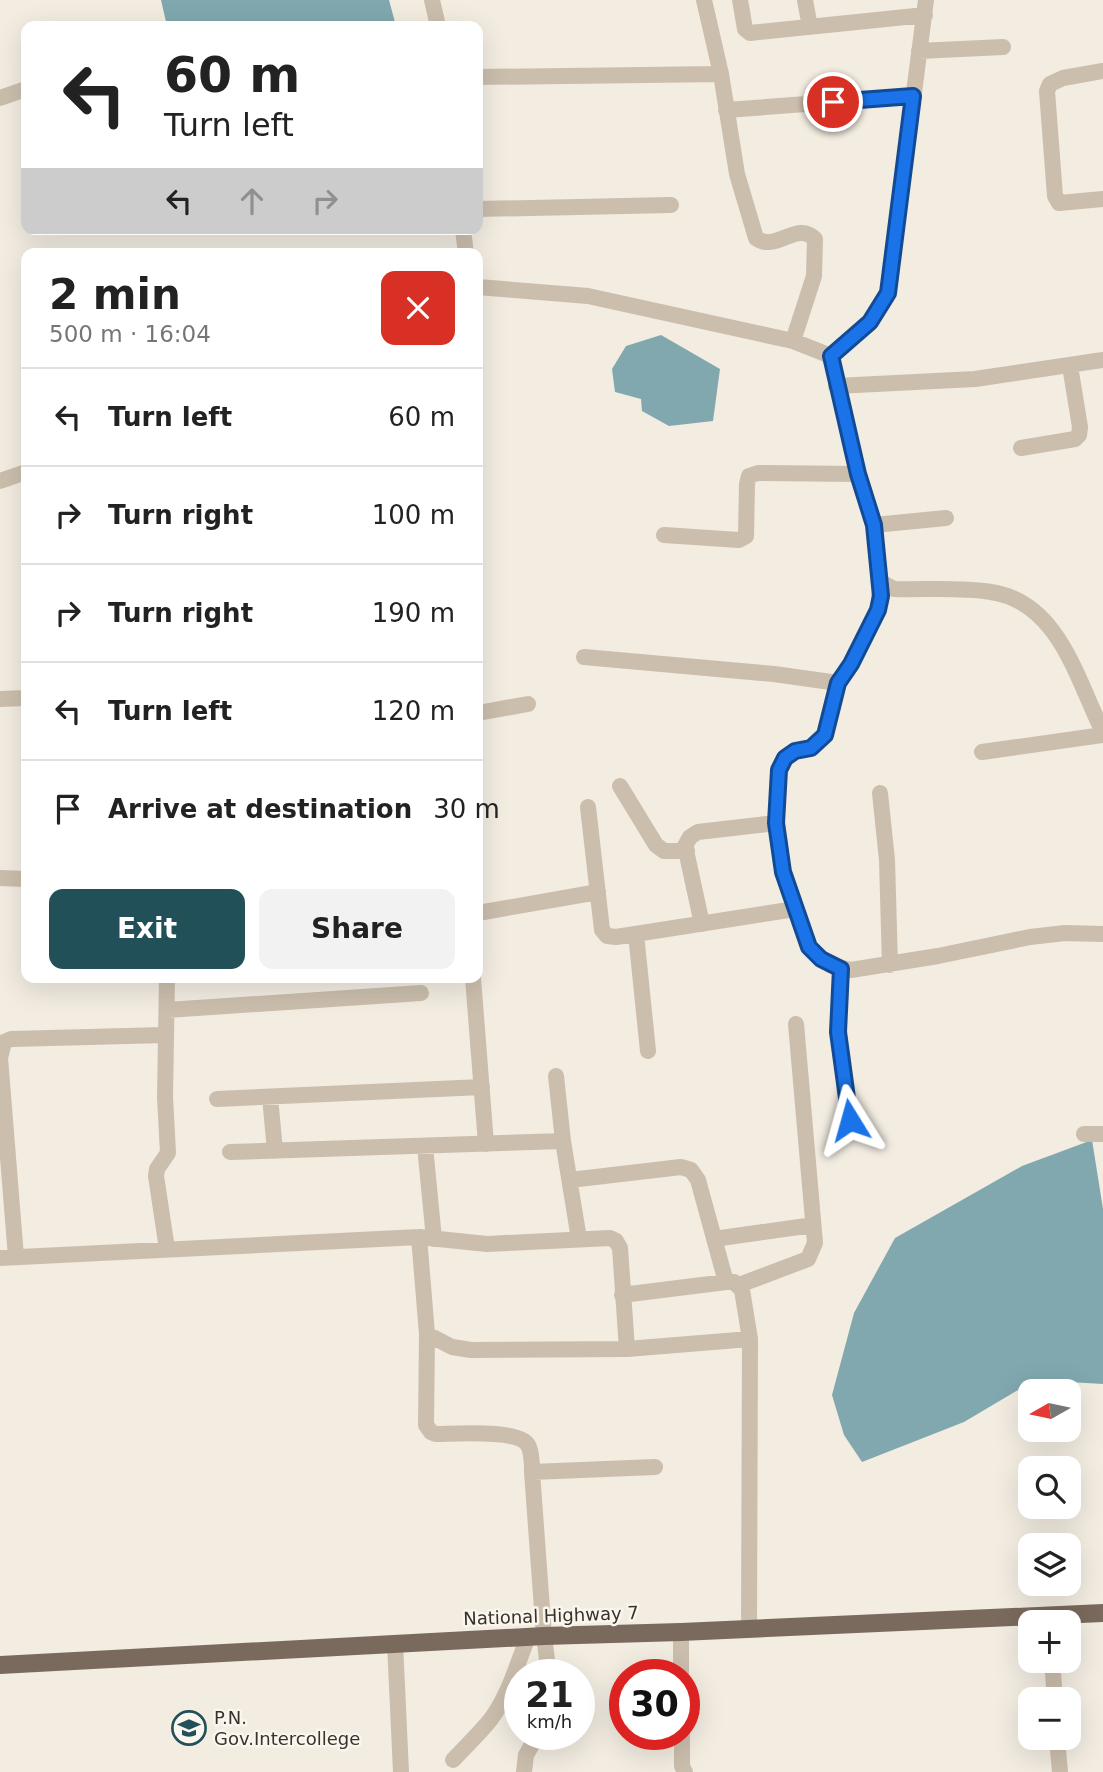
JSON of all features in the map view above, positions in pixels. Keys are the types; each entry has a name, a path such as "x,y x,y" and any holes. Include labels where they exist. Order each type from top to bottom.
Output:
{"main road":[{"name":"National Highway 7","path":"1081,1615 1103,1613"},
{"name":"National Highway 7","path":"0,1665 536,1636 1018,1620"}],"street":[{"path":"432,0 437,21"},
{"path":"704,0 721,74 737,174 756,238 762,243 771,243 802,231 815,239 814,276 793,341"},
{"path":"740,0 745,29 750,33 810,27 926,7 888,293 870,322 831,356"},
{"path":"805,0 810,27"},
{"path":"919,51 1003,47"},
{"path":"1103,71 1063,78 1051,84 1047,92 1055,196 1059,203 1066,204 1103,199"},
{"path":"483,77 721,74"},
{"path":"0,98 21,91"},
{"path":"726,110 913,96"},
{"path":"483,209 671,205"},
{"path":"483,287 588,296 793,341 831,356"},
{"path":"831,356 858,474 874,525 877,571 881,582 878,610 851,664 838,683 825,735 811,748 795,751 785,758 779,770 776,823 783,872 809,947 821,959 841,969 890,965 1030,937 1065,933 1103,934"},
{"path":"836,386 975,379 1103,360"},
{"path":"1021,448 1074,439 1079,435 1070,366"},
{"path":"664,535 739,540 746,536 747,484 749,476 758,473 858,474"},
{"path":"0,481 21,474"},
{"path":"874,525 946,518"},
{"path":"881,582 894,589 992,592 1019,600 1045,620 1074,667 1103,734 982,752"},
{"path":"584,657 774,674 838,683"},
{"path":"0,699 21,698"},
{"path":"483,712 528,704"},
{"path":"620,786 656,845 664,851 687,851"},
{"path":"880,793 887,860 890,965"},
{"path":"588,807 602,930 607,936 636,934 795,909"},
{"path":"702,924 685,846 690,837 698,832 776,823"},
{"path":"0,878 21,879"},
{"path":"483,912 598,892"},
{"path":"636,934 648,1051"},
{"path":"841,969 838,1032 850,1120"},
{"path":"167,983 168,1153 156,1175 167,1249"},
{"path":"472,983 486,1144"},
{"path":"167,1010 421,993"},
{"path":"622,1295 732,1283 808,1259 815,1243 796,1024"},
{"path":"166,1035 11,1039 4,1042 0,1058 8,1258 426,1238 487,1244 610,1238 616,1241 620,1248 627,1349"},
{"path":"556,1076 563,1141 579,1239"},
{"path":"217,1100 482,1087"},
{"path":"270,1097 275,1151"},
{"path":"1084,1134 1103,1133"},
{"path":"230,1152 563,1141"},
{"path":"425,1146 426,1425 431,1432 506,1435 521,1438 528,1445 532,1472 536,1636 544,1659"},
{"path":"570,1180 681,1167 691,1170 698,1180 714,1239 732,1283 742,1290 750,1339 749,1629"},
{"path":"714,1239 813,1225"},
{"path":"427,1334 453,1347 471,1350 627,1349 750,1339"},
{"path":"532,1472 654,1467"},
{"path":"681,1632 681,1659"},
{"path":"453,1760 499,1707 536,1636"},
{"path":"395,1643 401,1772"},
{"path":"524,1772 529,1750"},
{"path":"682,1750 682,1766 685,1772"},
{"path":"1058,1750 1059,1772"}],"water":[{"path":"161,0 389,0 395,21 166,21"},
{"path":"661,335 720,369 713,421 669,426 642,411 641,399 615,392 612,369 626,346"},
{"path":"1092,1140 1103,1209 1103,1384 1082,1383 1082,1379 1018,1379 1018,1390 964,1422 862,1462 844,1435 832,1395 854,1313 895,1238 1022,1166"}],"place":[{"name":"P.N. Gov.Intercollege","path":"189,1728"}],"route":[{"path":"833,102 913,96 888,293 870,322 831,356 858,474 874,525 877,571 881,582 880,603 851,664 838,683 825,735 811,748 795,751 785,758 779,770 777,793 776,823 783,872 809,947 821,959 841,969 838,1032 850,1120"}]}
